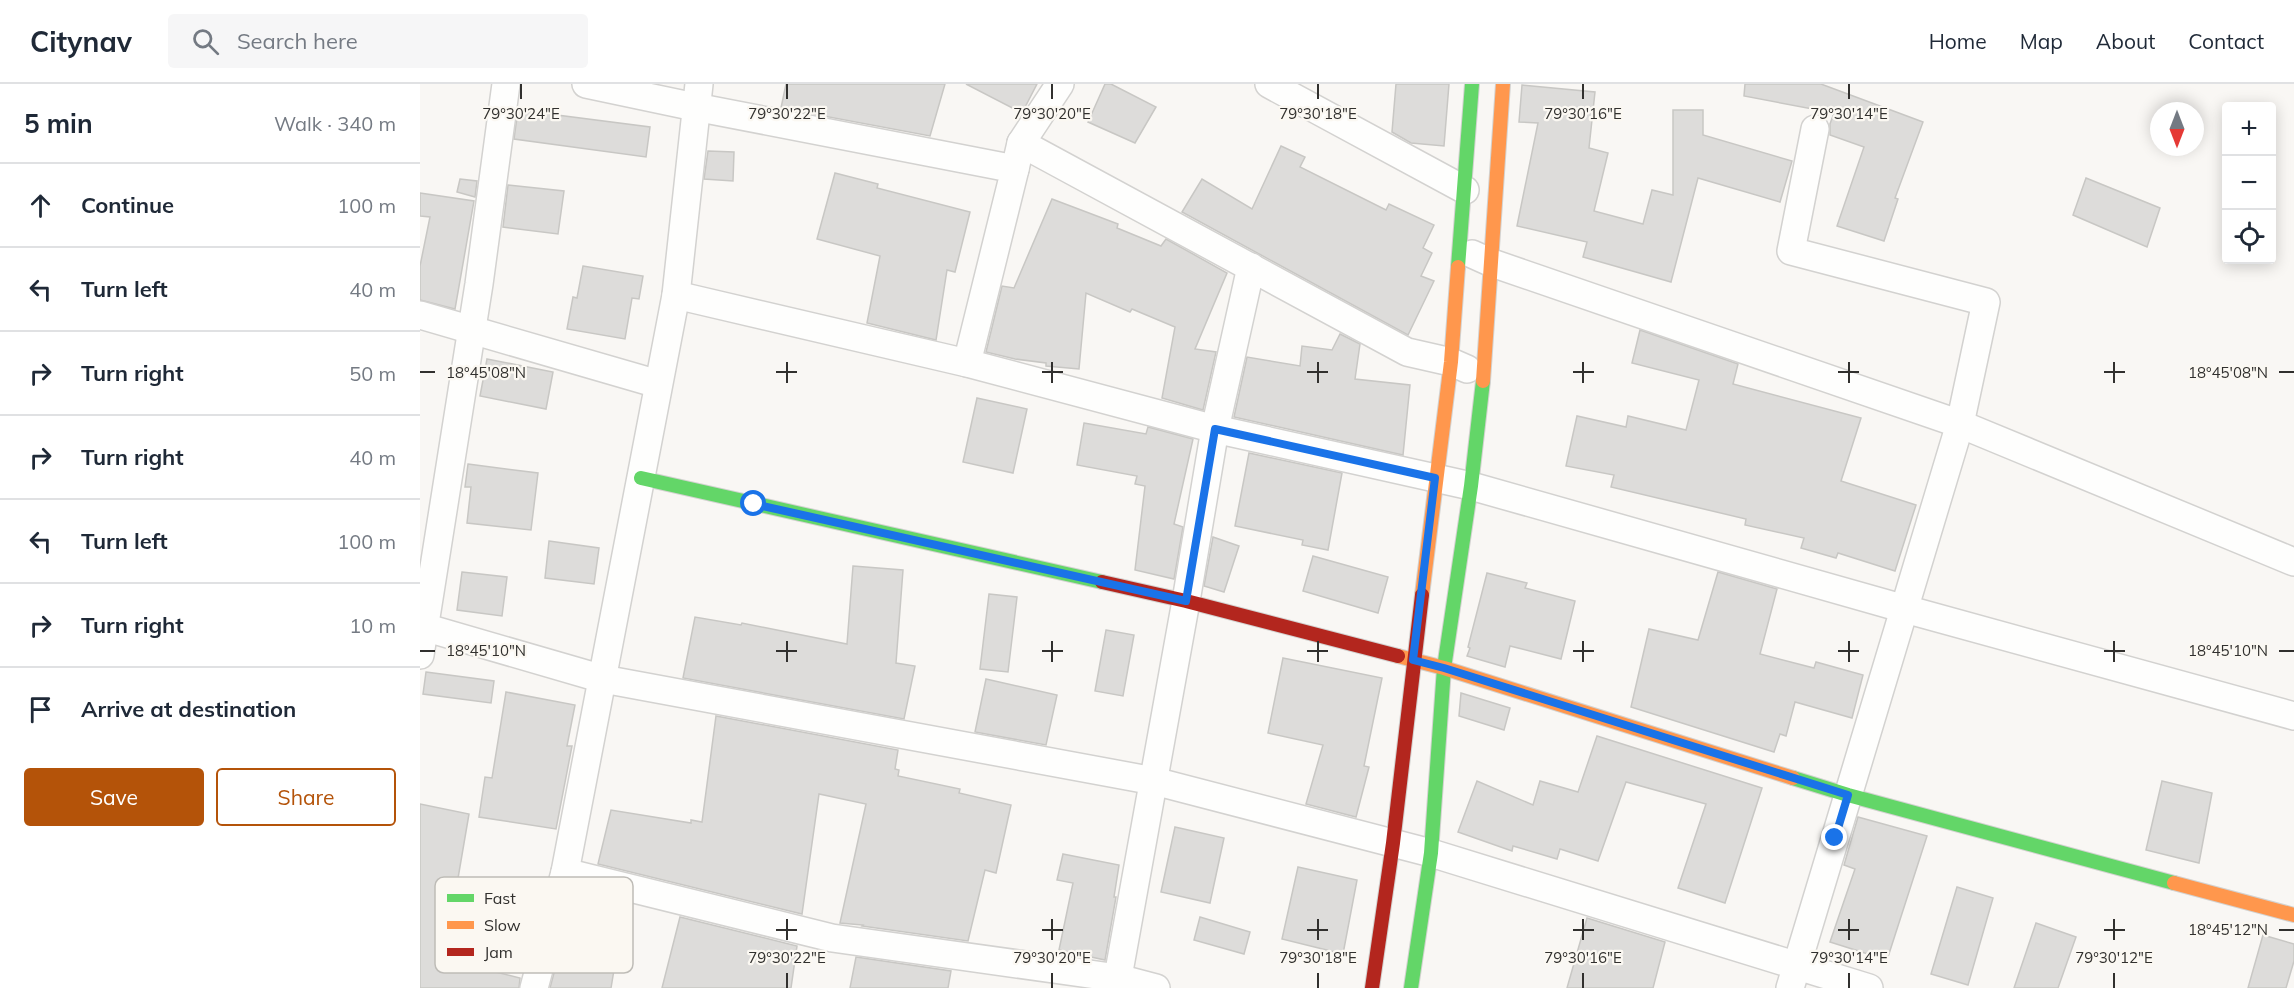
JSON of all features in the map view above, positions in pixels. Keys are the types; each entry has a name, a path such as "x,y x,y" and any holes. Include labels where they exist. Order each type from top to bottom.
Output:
{"main road":[{"path":"1372,988 1393,843 1413,660 1451,362 1472,84"},
{"path":"1411,988 1431,853 1444,668 1471,486 1483,377 1503,84"},
{"path":"641,478 1186,601 1444,668 1848,795 2294,915"}],"street":[{"path":"420,655 471,332 506,84"},
{"path":"586,84 697,96 1015,169"},
{"path":"967,363 1021,142 1060,84"},
{"path":"1269,84 1465,190"},
{"path":"564,877 676,294 697,96"},
{"path":"1793,977 1960,424 1986,302 1791,251 1815,129"},
{"path":"1021,142 1407,352 1451,362 1483,377"},
{"path":"1460,248 1492,263 1960,424 2294,562"},
{"path":"1117,983 1215,429 1251,267"},
{"path":"676,294 967,363 1215,429 1471,486 2294,716"},
{"path":"420,315 471,332 658,384"},
{"path":"423,626 603,679 1154,781 1431,853 1793,977 1869,988"},
{"path":"565,872 585,877"},
{"path":"633,889 832,938 1156,988"},
{"path":"534,988 538,973"}],"building":[{"path":"786,84 945,84 930,136 781,108"},
{"path":"966,84 1037,84 1022,113"},
{"path":"1105,84 1111,84 1156,107 1135,143 1088,122"},
{"path":"1396,84 1449,84 1444,146 1411,143 1392,132"},
{"path":"1745,84 1821,84 1923,122 1895,198 1898,199 1884,241 1837,226 1864,147 1830,135 1830,124 1834,113 1744,96"},
{"path":"1522,85 1595,92 1589,148 1608,153 1594,211 1643,224 1652,190 1673,195 1673,110 1703,110 1703,135 1792,161 1780,202 1698,178 1671,282 1583,257 1587,242 1517,226 1538,123 1519,122"},
{"path":"518,110 650,127 646,157 514,139"},
{"path":"1281,146 1305,157 1300,167 1386,210 1389,204 1434,225 1423,248 1432,253 1421,276 1434,281 1408,335 1182,212 1202,179 1252,209"},
{"path":"708,151 734,152 733,181 704,179"},
{"path":"835,173 878,184 877,188 970,212 955,272 947,270 936,340 867,323 880,256 817,239"},
{"path":"2086,178 2160,208 2147,247 2073,215"},
{"path":"460,179 477,181 475,197 457,192"},
{"path":"508,185 564,191 558,234 503,227"},
{"path":"420,193 474,201 455,309 420,300 420,266 430,217 420,216"},
{"path":"1052,199 1118,224 1117,228 1161,246 1166,239 1227,273 1195,349 1216,352 1203,410 1162,398 1175,327 1132,309 1130,312 1086,293 1079,369 1046,366 1046,363 986,352 1002,286 1014,288"},
{"path":"583,266 643,276 639,299 632,298 625,339 567,329 573,297 577,298"},
{"path":"1640,330 1738,364 1733,384 1861,418 1841,481 1916,505 1895,571 1838,553 1836,558 1801,548 1804,538 1745,525 1746,519 1611,487 1614,475 1566,466 1577,416 1626,427 1628,416 1686,430 1699,380 1632,363"},
{"path":"1340,334 1360,344 1355,379 1410,385 1403,455 1234,417 1247,357 1300,366 1302,346 1332,350"},
{"path":"487,359 553,372 546,409 480,396"},
{"path":"977,398 1027,409 1013,473 963,462"},
{"path":"1084,423 1146,434 1148,427 1193,439 1174,524 1183,527 1174,579 1135,570 1145,486 1135,484 1137,476 1077,465"},
{"path":"1249,453 1342,473 1328,550 1302,545 1303,540 1235,526"},
{"path":"468,464 538,473 531,530 467,523 471,487 465,487"},
{"path":"1213,537 1239,546 1224,592 1204,586"},
{"path":"549,541 599,548 594,584 545,578"},
{"path":"1313,556 1388,577 1378,613 1303,591"},
{"path":"853,566 903,570 896,663 915,666 904,719 683,678 695,617 741,625 742,623 847,644"},
{"path":"462,572 507,577 502,616 457,610"},
{"path":"1718,572 1777,589 1760,654 1814,668 1816,662 1863,675 1852,718 1795,702 1786,736 1780,734 1774,752 1631,707 1649,629 1698,640"},
{"path":"1487,573 1527,583 1525,588 1575,601 1561,659 1510,646 1505,667 1467,656"},
{"path":"989,594 1017,597 1008,672 980,669"},
{"path":"1106,630 1134,635 1123,696 1095,691"},
{"path":"1283,658 1382,678 1364,766 1369,767 1356,817 1306,804 1323,745 1268,733"},
{"path":"426,672 494,681 491,703 423,694"},
{"path":"986,679 1057,695 1046,745 975,732"},
{"path":"506,692 575,705 567,746 572,746 556,829 479,817 485,777 492,778"},
{"path":"1461,693 1510,708 1504,730 1459,716"},
{"path":"716,716 898,750 895,769 899,770 898,776 960,789 959,793 1011,805 996,873 985,870 968,941 840,923 866,804 819,794 802,914 598,864 611,810 691,823 691,820 702,822"},
{"path":"1597,736 1762,788 1725,903 1678,888 1706,804 1626,782 1598,861 1560,849 1557,859 1513,846 1512,851 1458,832 1477,781 1533,805 1540,781 1578,792"},
{"path":"2162,781 2212,793 2199,863 2146,850"},
{"path":"420,804 469,814 458,877 435,877 435,973 499,973 520,978 519,988 420,988"},
{"path":"1858,817 1927,836 1887,960 1830,942 1855,869 1844,865"},
{"path":"1175,827 1224,838 1210,903 1161,892"},
{"path":"1063,854 1119,865 1105,960 1059,950 1073,883 1057,880"},
{"path":"1298,867 1357,880 1343,954 1282,939"},
{"path":"1957,887 1993,898 1968,985 1931,974"},
{"path":"680,917 797,946 791,988 662,988"},
{"path":"1200,917 1250,932 1244,954 1194,940"},
{"path":"1587,918 1665,942 1653,988 1567,988"},
{"path":"2036,923 2076,937 2058,988 2014,988"},
{"path":"2263,935 2294,944 2294,961 2286,988 2248,988"},
{"path":"856,957 951,971 948,988 850,988"},
{"path":"554,973 613,973 611,988 550,988"}],"traffic: fast":[{"path":"1458,267 1472,84"},
{"path":"1411,988 1431,853 1444,668 1471,486 1483,381"},
{"path":"641,478 1102,582"},
{"path":"1793,778 2174,883"}],"traffic: slow":[{"path":"1483,381 1503,84"},
{"path":"1422,595 1451,362 1458,267"},
{"path":"1398,656 1444,668 1793,778"},
{"path":"2174,883 2294,915"}],"traffic: jam":[{"path":"1102,582 1186,601 1398,656"},
{"path":"1372,988 1393,843 1422,595"}],"route":[{"path":"754,504 1186,601 1215,429 1435,478 1413,660 1848,795 1835,838"}]}
